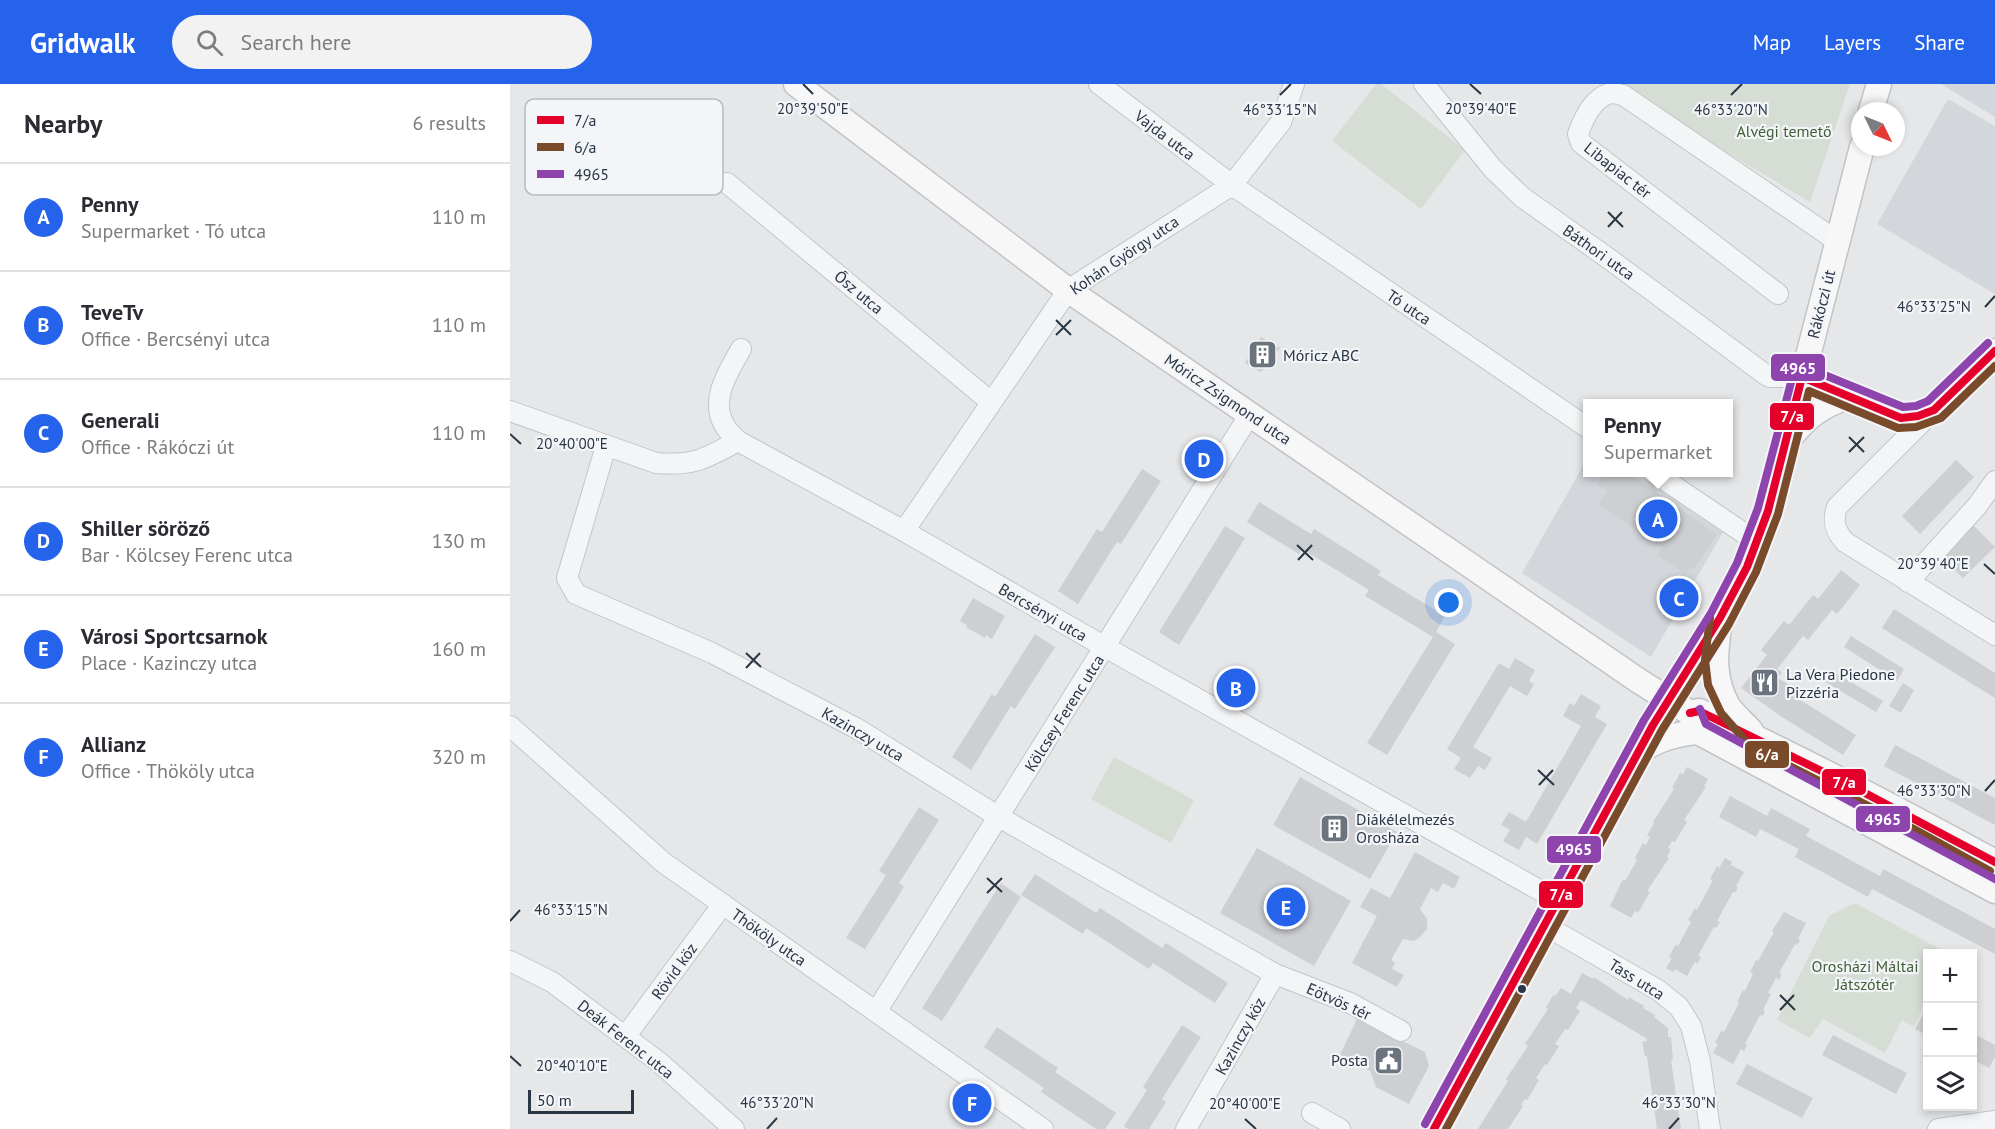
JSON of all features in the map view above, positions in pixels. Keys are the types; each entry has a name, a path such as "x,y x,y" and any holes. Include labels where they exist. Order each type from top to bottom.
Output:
{"main road":[{"name":"Móricz Zsigmond utca","path":"796,84 1068,290 1668,700 1694,723"},
{"path":"1873,102 1878,84"},
{"name":"Rákóczi út","path":"1668,700 1720,618 1747,567 1768,511 1860,156"},
{"path":"1802,377 1901,418 1924,416 1934,410 1995,351"},
{"path":"1786,441 1807,417 1821,407 1848,397"},
{"path":"1720,618 1715,660 1718,682 1729,707 1757,738"},
{"path":"1640,752 1658,740 1675,734 1694,723 1699,711 1878,799 1995,862"},
{"path":"1694,723 1995,891"}],"street":[{"name":"Vajda utca","path":"1099,84 1232,185"},
{"name":"Kohán György utca","path":"904,531 1068,290 1232,185 1281,122 1294,84"},
{"name":"Báthori utca","path":"1424,84 1493,169 1538,210 1612,261 1766,375 1802,377"},
{"name":"Libapiac tér","path":"1778,294 1581,143 1578,134 1584,118 1600,98 1610,93 1623,95 1837,241"},
{"name":"Ősz utca","path":"727,183 991,402"},
{"name":"Tó utca","path":"1232,185 1583,425"},
{"path":"510,411 656,464 679,465 705,459 738,441 724,426 718,404 726,375 741,349"},
{"path":"1934,410 1837,507 1833,518 1835,527 1845,542 1995,635"},
{"name":"Kölcsey Ferenc utca","path":"876,1012 1250,414"},
{"path":"1878,466 1901,418"},
{"name":"Bercsényi utca","path":"738,441 904,531 1105,647 1559,902"},
{"name":"Kazinczy utca","path":"606,446 567,578 576,594 712,653 856,728 999,817 1275,974"},
{"path":"1660,477 1757,542"},
{"path":"1908,582 1977,506 1995,481"},
{"name":"Rákóczi út","path":"1434,1129 1668,700"},
{"name":"Thököly utca","path":"510,726 664,863 1043,1129"},
{"name":"Rövid köz","path":"625,1037 723,904"},
{"name":"Tass utca","path":"1546,926 1658,990 1679,1007 1691,1026 1700,1061 1710,1129"},
{"name":"Deák Ferenc utca","path":"510,961 552,982 659,1062 734,1129"},
{"name":"Eötvös tér","path":"1275,974 1350,1003 1401,1031"},
{"name":"Kazinczy köz","path":"1186,1129 1275,974"},
{"path":"1312,1113 1340,1129"},
{"path":"1938,1129 1994,1119"}],"shaded area":[{"path":"1941,84 1995,84 1995,117"},
{"path":"1948,99 1995,126 1995,294 1877,224"},
{"path":"1583,466 1583,477 1640,477 1723,532 1651,657 1522,573"}],"green space":[{"path":"1376,84 1381,84 1465,150 1421,209 1332,141"},
{"name":"Alvégi temető","path":"1612,84 1850,84 1810,202"},
{"path":"1114,757 1194,800 1171,843 1091,799"},
{"name":"Orosházi Máltai Játszótér","path":"1855,903 1940,949 1923,949 1923,1006 1914,1027 1902,1020 1885,1053 1823,1019 1810,1038 1777,1020 1829,916"}],"building":[{"name":"Móricz ABC","path":"1261,337 1280,348 1261,372 1245,363"},
{"path":"1956,460 1974,477 1920,534 1902,516"},
{"path":"1142,469 1161,481 1121,544 1117,542 1078,604 1058,591 1097,529 1102,532"},
{"path":"1601,477 1633,477 1717,534 1694,569 1690,567 1686,574 1657,555 1662,548 1598,504 1607,491 1597,484"},
{"path":"1259,502 1311,534 1314,529 1381,571 1378,575 1445,616 1436,632 1455,644 1387,755 1367,743 1433,637 1365,596 1369,590 1302,549 1299,554 1247,522"},
{"path":"1972,524 1995,547 1963,578 1940,556"},
{"path":"1225,526 1245,538 1179,645 1159,632"},
{"path":"1841,570 1860,585 1837,614 1832,610 1808,640 1803,636 1777,669 1782,672 1778,678 1799,691 1794,696 1856,735 1843,755 1741,688 1767,655 1761,650 1784,621 1789,625 1813,595 1818,599"},
{"path":"973,598 1005,616 992,639 986,635 985,638 960,621"},
{"path":"1894,609 1995,673 1995,698 1882,628"},
{"path":"1035,634 1055,647 1015,709 1011,706 971,770 952,757 992,694 995,697"},
{"path":"1851,636 1904,669 1897,681 1844,647"},
{"path":"1515,658 1535,670 1529,681 1534,684 1527,696 1510,686 1473,747 1492,758 1485,770 1478,766 1470,778 1454,769 1461,758 1447,749 1499,663 1509,669"},
{"path":"1829,669 1883,701 1876,712 1822,680"},
{"path":"1903,683 1914,690 1901,713 1889,706"},
{"path":"1581,694 1601,706 1595,717 1607,724 1537,844 1526,837 1519,850 1503,841 1510,830 1501,825 1509,812 1526,822 1581,726 1563,716 1570,703 1574,706"},
{"path":"1895,745 1995,798 1995,825 1884,766"},
{"path":"1687,767 1708,779 1704,786 1706,787 1684,820 1687,822 1675,842 1672,841 1668,848 1671,849 1667,857 1669,858 1647,891 1650,892 1638,913 1635,911 1631,918 1610,906 1623,879 1625,881 1637,860 1635,858 1643,843 1646,845 1653,822 1674,789 1672,788 1680,773 1683,774"},
{"name":"Diákélelmezés Orosháza","path":"1300,777 1397,832 1370,879 1273,825"},
{"path":"1730,796 1767,816 1771,808 1810,829 1806,836 1880,876 1883,869 1995,929 1995,954 1872,889 1868,897 1795,857 1799,849 1760,829 1756,837 1719,817"},
{"path":"919,807 939,820 899,883 904,887 865,949 846,938 886,875 879,871"},
{"path":"1257,848 1351,901 1314,966 1220,913"},
{"path":"1415,852 1460,877 1454,889 1443,883 1438,892 1431,888 1420,909 1427,919 1427,929 1414,941 1403,939 1391,960 1395,963 1392,969 1404,975 1397,987 1352,963 1377,916 1360,907 1371,888 1390,898"},
{"path":"1725,858 1732,862 1731,865 1744,872 1736,886 1738,887 1717,921 1720,922 1716,928 1714,927 1698,956 1701,957 1697,964 1695,962 1687,976 1675,969 1673,972 1666,968 1672,958 1669,957 1691,922 1688,920 1695,908 1697,910 1713,880 1710,879 1717,866 1719,868"},
{"path":"1035,874 1096,913 1100,908 1162,948 1166,943 1228,983 1215,1003 1153,963 1149,969 1086,928 1083,934 1021,895"},
{"path":"1001,883 1021,897 942,1021 922,1008"},
{"path":"1784,912 1806,923 1798,939 1800,940 1797,945 1795,944 1779,973 1782,974 1779,980 1776,978 1768,993 1771,994 1763,1010 1765,1011 1763,1016 1760,1015 1745,1044 1747,1045 1744,1051 1741,1049 1733,1064 1713,1053 1718,1044 1715,1043 1721,1031 1724,1032 1753,974 1750,972 1756,960 1758,961"},
{"path":"1582,973 1593,979 1594,977 1628,1000 1629,997 1644,1006 1643,1008 1655,1015 1654,1017 1668,1028 1668,1037 1671,1037 1673,1059 1671,1060 1681,1129 1657,1129 1647,1056 1645,1056 1642,1042 1647,1041 1646,1038 1581,1000 1576,1008 1580,1011 1568,1030 1565,1029 1555,1044 1559,1046 1536,1078 1539,1080 1527,1100 1525,1099 1521,1104 1523,1106 1508,1129 1478,1129 1508,1081 1506,1079 1528,1046 1525,1044 1548,1009 1546,1008 1553,995 1555,996 1561,988 1571,994"},
{"path":"1923,1014 1923,1033 1915,1029"},
{"name":"Posta","path":"1357,1019 1425,1052 1429,1066 1409,1104 1376,1087 1370,1071 1340,1055"},
{"path":"1182,1025 1201,1037 1162,1099 1166,1102 1149,1129 1128,1129 1124,1126 1147,1090 1143,1087"},
{"path":"997,1027 1058,1068 1055,1072 1116,1113 1105,1129 1096,1129 1041,1092 1044,1088 984,1047"},
{"path":"1833,1035 1907,1073 1896,1094 1822,1055"},
{"path":"1977,1036 1995,1045 1995,1057 1989,1068 1977,1062"},
{"path":"1747,1064 1813,1098 1802,1118 1736,1084"}],"transit line":[{"name":"4965","path":"1425,1124 1644,720 1711,613 1737,563 1758,508 1794,371 1799,367 1805,367 1903,407 1916,406 1928,401 1988,343"},
{"name":"7/a","path":"1434,1129 1653,725 1720,618 1747,567 1768,511 1802,377 1901,418 1918,416 1934,410 1995,351"},
{"name":"6/a","path":"1446,1129 1662,730 1729,624 1756,572 1778,514 1809,391 1898,428 1916,427 1941,418 1995,366"},
{"name":"6/a","path":"1710,617 1705,660 1708,685 1721,713 1750,746 1914,829 1990,871"},
{"name":"4965","path":"1700,709 1706,724 1995,879"},
{"name":"7/a","path":"1690,713 1699,711 1848,784 1995,862"}],"place":[{"name":"Móricz ABC","path":"1262,355"},
{"name":"Shiller söröző","path":"1204,459"},
{"name":"Penny","path":"1658,519"},
{"name":"Generali","path":"1679,598"},
{"name":"La Vera Piedone Pizzéria","path":"1765,683"},
{"name":"TeveTv","path":"1236,688"},
{"name":"Diákélelmezés Orosháza","path":"1335,828"},
{"name":"Városi Sportcsarnok","path":"1286,907"},
{"name":"Posta","path":"1389,1060"},
{"name":"Allianz","path":"972,1103"}]}
